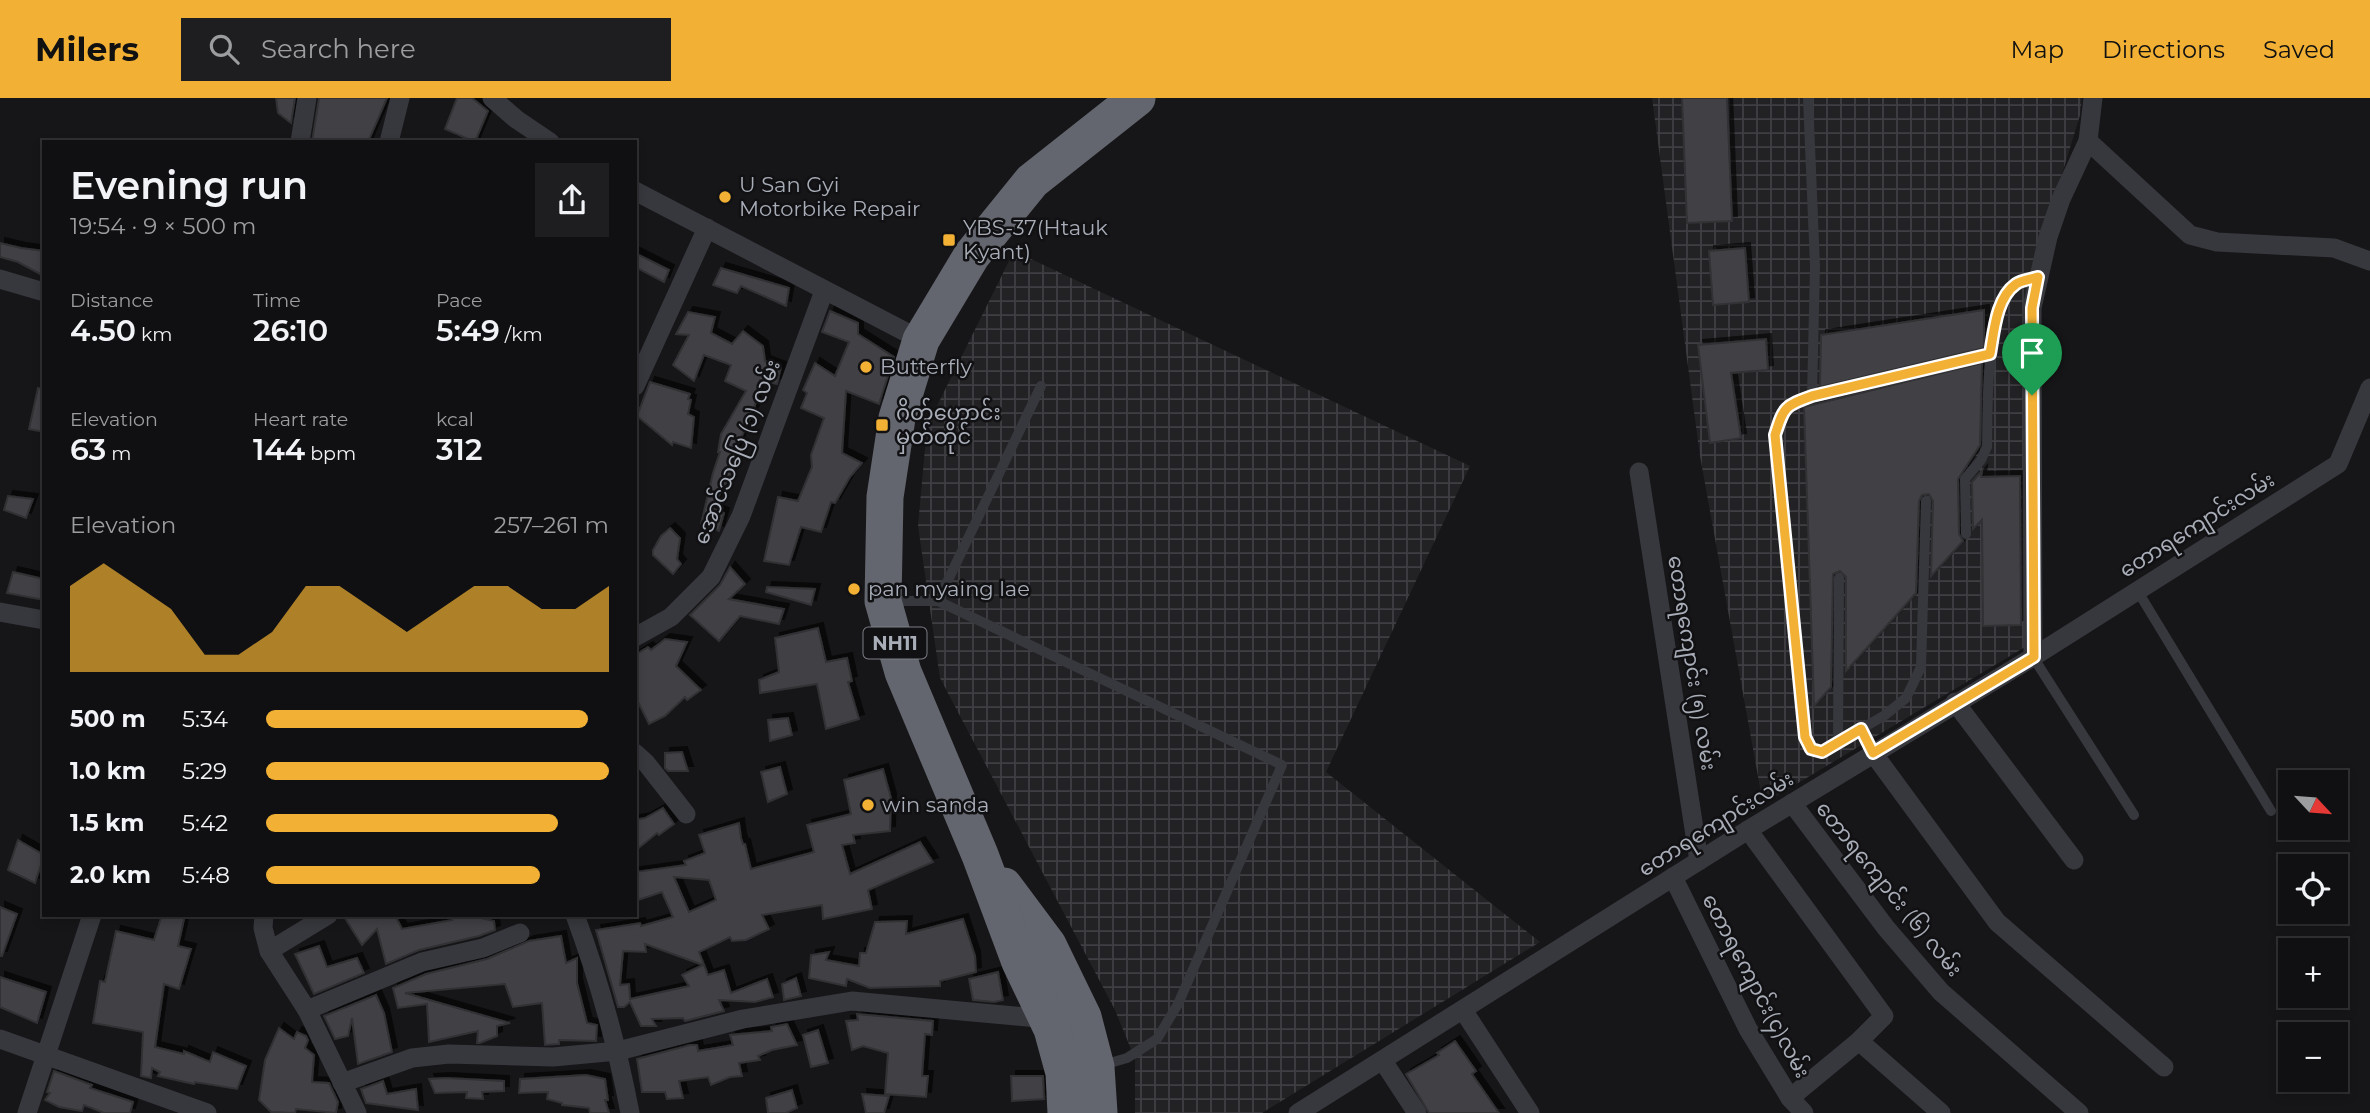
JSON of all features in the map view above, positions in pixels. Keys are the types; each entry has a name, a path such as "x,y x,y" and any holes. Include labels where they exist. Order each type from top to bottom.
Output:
{"highway":[{"name":"NH11","path":"1099,1113 1080,1070 1048,1019 1020,962 980,855 903,672 883,601 885,497 897,418 922,340 972,255 1032,181 1137,98"},
{"name":"NH11","path":"980,855 1048,945 1083,1017 1080,1070 1066,1113"}],"street":[{"path":"300,140 307,98"},
{"path":"390,140 400,98"},
{"path":"492,98 516,119 547,140"},
{"path":"2034,657 2032,308 2038,277 2061,199 2088,141 2093,98"},
{"path":"2088,141 2190,235 2217,242 2334,248 2370,261"},
{"path":"637,192 922,340"},
{"path":"637,382 707,228"},
{"path":"0,279 42,291"},
{"name":"အောင်သပြေ (၁) လမ်း","path":"637,636 671,617 711,577 741,516 824,291"},
{"name":"တောရကျောင်းလမ်း","path":"1298,1113 1748,830 1955,702 2034,657 2339,464 2370,388"},
{"name":"တောရကျောင်း (၅) လမ်း","path":"1639,472 1699,861"},
{"path":"0,611 42,620"},
{"path":"1955,702 2074,860"},
{"path":"1873,753 1997,922 2164,1067"},
{"path":"637,755 685,814"},
{"name":"တောရကျောင်း (၆) လမ်း","path":"1792,803 1886,928 1941,992 2079,1113"},
{"path":"1748,830 1884,1016 1859,1041 1790,1098"},
{"name":"တောရကျောင်း(၄)လမ်း","path":"1673,877 1748,1029 1790,1098 1804,1113"},
{"path":"27,1113 91,917"},
{"path":"264,917 263,928 269,951 307,1010 357,1113"},
{"path":"269,951 325,917"},
{"path":"576,917 599,980 618,1051 630,1113"},
{"path":"307,1010 422,962 483,948 520,933"},
{"path":"342,1083 412,1058 449,1054 553,1057 618,1051 743,1019 852,1001 1048,1019"},
{"path":"1464,1010 1530,1113"},
{"path":"0,1039 207,1113"},
{"path":"1859,1041 1941,1113"},
{"path":"1383,1061 1417,1113"}],"lane":[{"path":"1808,98 1815,266 1812,396"},
{"path":"1966,534 1965,479 1981,460 1987,447 1990,354 1998,314 2006,296 2016,284 2038,277"},
{"path":"1926,501 1921,667 1906,698 1885,715 1822,752 1811,749 1805,737 1775,435 1782,413 1791,404 1812,396 1990,354"},
{"path":"938,601 1041,386"},
{"path":"1838,743 1839,578"},
{"path":"2137,590 2271,811"},
{"path":"883,601 938,601 1282,765 1178,1004 1157,1039 1127,1058 1080,1070"},
{"path":"2034,657 2134,815"},
{"path":"1861,729 1873,753"}],"shaded area":[{"path":"1652,98 2082,98 2080,115 2025,296 2030,644 1763,804 1700,456"},
{"path":"1014,251 1470,466 1326,772 1540,942 1262,1113 1135,1113 1135,1059 1115,1010 940,678 918,526 927,426"}],"building":[{"path":"276,98 295,98 291,123 278,113"},
{"path":"319,98 387,98 369,140 312,140"},
{"path":"457,98 472,98 488,111 476,140 445,129"},
{"path":"1682,98 1727,98 1732,221 1687,223"},
{"path":"0,243 42,251 42,275 18,262 0,257"},
{"path":"1745,248 1749,302 1713,305 1709,251"},
{"path":"637,254 669,270 664,282 637,268"},
{"path":"721,268 789,288 786,306 741,286 737,293 713,285"},
{"path":"1984,310 1984,348 1820,387 1821,335"},
{"path":"830,311 858,323 858,334 894,357 879,404 846,391 842,453 862,463 850,477 835,503 831,502 821,532 801,527 789,565 764,561 778,497 798,501 812,467 811,455 824,418 801,408 807,393 803,390 815,363 835,376 849,342 822,332"},
{"path":"688,312 715,317 711,333 732,344 743,331 763,346 765,361 781,367 777,384 760,380 754,410 733,455 732,472 712,508 724,513 719,531 701,524 720,452 721,434 746,391 725,381 731,365 704,355 694,381 673,365 689,335 676,334"},
{"path":"1766,339 1768,370 1731,373 1741,438 1710,443 1698,345"},
{"path":"1982,363 1980,445 1958,479 1959,534 1963,541 1931,576 1933,501 1929,494 1922,495 1919,501 1916,593 1846,671 1846,577 1840,571 1833,574 1831,687 1814,706 1804,407"},
{"path":"650,382 690,394 688,414 694,417 691,448 673,442 672,445 637,416"},
{"path":"38,388 42,389 42,432 29,429"},
{"path":"1982,471 1981,477 2020,476 2021,625 1983,626 1982,520 1973,529 1972,482"},
{"path":"8,496 33,499 26,518 4,510"},
{"path":"670,528 680,538 677,559 681,564 673,574 653,555 661,536"},
{"path":"730,567 745,584 729,599 784,609 779,624 740,616 719,641 690,615 720,585"},
{"path":"13,572 42,579 42,600 7,593"},
{"path":"767,587 815,589 811,605 766,592"},
{"path":"818,628 826,662 847,658 852,681 848,682 859,719 826,729 817,684 760,693 759,680 779,672 775,638"},
{"path":"665,639 687,642 676,666 701,690 687,700 685,697 665,716 649,724 637,700 637,654 648,647 651,650"},
{"path":"788,718 792,735 770,741 768,720"},
{"path":"682,752 688,771 668,771 665,768 665,753"},
{"path":"780,767 787,794 768,802 761,772"},
{"path":"883,769 891,798 890,831 853,835 855,843 842,845 850,874 920,842 933,862 868,890 872,909 823,919 822,905 762,915 769,929 746,940 732,941 730,937 699,952 708,975 724,970 731,993 767,979 773,997 755,1002 719,1000 724,1011 685,1021 683,1018 652,1019 656,1026 641,1026 630,1002 624,1007 618,1007 596,930 640,923 641,926 673,917 662,892 637,900 637,872 686,865 684,861 705,853 699,835 739,823 751,869 814,852 807,825 851,814 844,780","holes":["674,877 709,880 716,900 689,912","645,944 703,965 682,975 689,986 630,999 629,984 620,985 623,951 646,952"]},
{"path":"663,808 674,824 659,835 657,833 637,849 637,820"},
{"path":"18,840 42,854 35,883 8,870"},
{"path":"0,907 17,914 2,956 0,956"},
{"path":"161,917 185,917 178,946 191,949 179,989 164,984 155,1047 184,1054 184,1051 210,1062 213,1052 246,1066 237,1089 158,1076 160,1072 152,1068 151,1078 141,1076 143,1032 93,1023 100,981 105,982 116,931 154,940"},
{"path":"344,917 396,917 402,929 452,920 450,917 477,917 494,921 495,930 419,950 386,964 377,929 362,945"},
{"path":"963,919 975,956 976,972 940,981 940,986 870,988 847,979 846,986 809,978 811,955 829,952 826,960 859,966 860,953 866,953 875,922 907,921 906,934"},
{"path":"561,936 566,963 577,958 577,983 587,1023 597,1025 596,1041 559,1040 559,1044 545,1045 542,1003 513,1007 505,984 405,993 510,1023 497,1026 497,1036 480,1043 477,1043 478,1031 429,1042 427,1004 398,1008 393,988 426,974 487,959 529,941"},
{"path":"319,946 327,967 357,958 364,973 314,994 295,954"},
{"path":"998,972 1003,1000 973,1000 969,979"},
{"path":"0,977 46,992 37,1023 0,1007"},
{"path":"796,978 801,996 784,1000 782,984"},
{"path":"376,995 384,1013 392,1052 358,1064 352,1018 348,1036 335,1039 324,1016"},
{"path":"857,1014 933,1021 932,1035 925,1034 922,1076 928,1076 926,1097 885,1094 888,1053 863,1046 852,1050 846,1021 858,1020"},
{"path":"787,1024 797,1045 772,1050 758,1056 760,1060 739,1063 742,1076 730,1077 711,1085 708,1077 679,1081 683,1098 667,1099 665,1092 642,1092 637,1059 690,1045 697,1045 698,1051 733,1045 730,1035 772,1031 771,1027"},
{"path":"279,1028 294,1039 297,1032 306,1036 308,1040 305,1048 314,1055 312,1082 329,1083 338,1102 336,1113 296,1109 295,1113 271,1112 259,1100 265,1060"},
{"path":"818,1030 828,1063 811,1067 803,1035"},
{"path":"1455,1041 1476,1071 1472,1074 1499,1113 1429,1113 1406,1074 1439,1055 1437,1053"},
{"path":"54,1071 92,1085 90,1088 133,1102 130,1113 104,1113 84,1105 82,1111 59,1107 45,1100 50,1093 47,1092"},
{"path":"586,1075 605,1079 608,1100 605,1100 609,1113 590,1113 589,1108 562,1105 547,1099 548,1092 519,1093 520,1079"},
{"path":"1011,1076 1043,1076 1044,1099 1012,1101"},
{"path":"429,1079 504,1081 504,1091 482,1092 483,1099 466,1098 467,1092 435,1093"},
{"path":"383,1081 387,1094 416,1089 418,1110 366,1103 361,1089"},
{"path":"792,1090 797,1108 786,1113 768,1113 766,1098"},
{"path":"862,1094 889,1096 884,1113 866,1113"}],"place":[{"name":"U San Gyi Motorbike Repair","path":"725,197"},
{"name":"YBS-37(Htauk Kyant)","path":"949,240"},
{"name":"Butterfly","path":"866,367"},
{"name":"ဂိတ်ဟောင်း မှတ်တိုင်","path":"882,425"},
{"name":"pan myaing lae","path":"854,589"},
{"name":"win sanda","path":"868,805"}],"route":[{"path":"2038,277 2032,308 2032,395 2034,657 1873,753 1861,729 1822,752 1811,749 1805,737 1775,435 1782,413 1791,404 1812,396 1990,354 1998,314 2006,296 2016,284 2038,277"}]}
